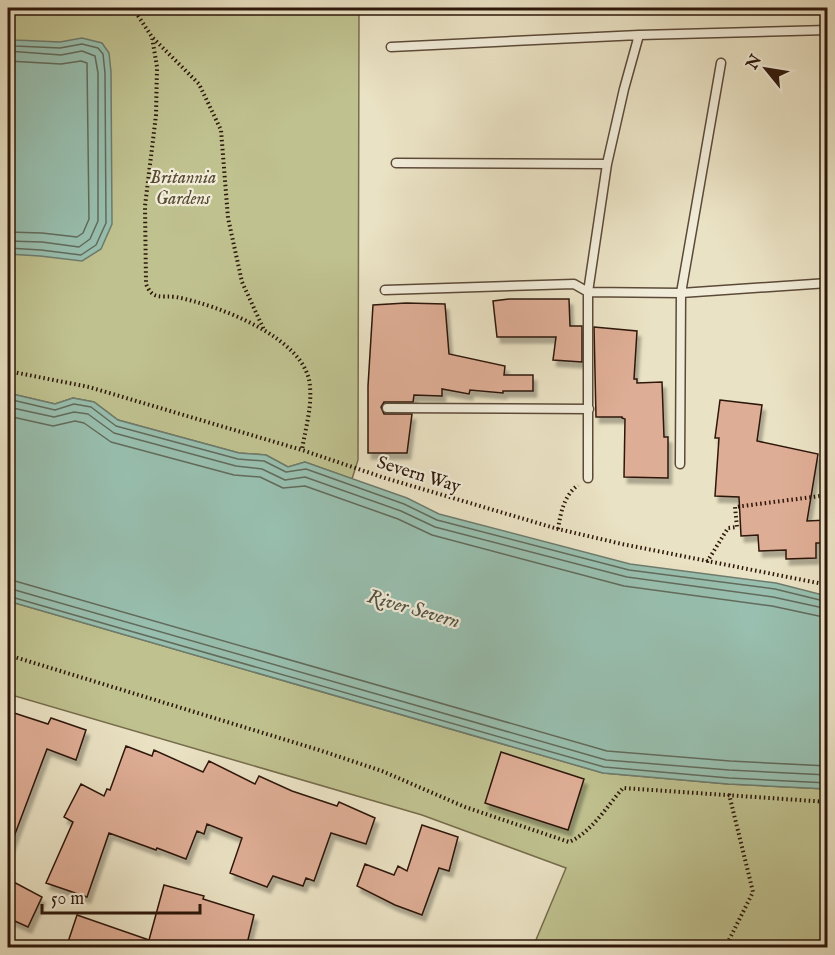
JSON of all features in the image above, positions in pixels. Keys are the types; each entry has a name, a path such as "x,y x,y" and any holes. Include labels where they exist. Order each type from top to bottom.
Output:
{"lane":[{"path":"391,47 639,35 828,30"},
{"path":"588,478 588,292 608,164 624,89 639,35"},
{"path":"680,464 681,293 721,63"},
{"path":"396,163 608,164"},
{"path":"385,290 574,284 588,292 681,293 828,283"},
{"path":"387,408 589,410"}],"path":[{"path":"133,8 152,37 199,84 221,130 228,218 242,282 264,331"},
{"path":"152,37 157,67 156,103 145,206 146,284 149,293 215,307 264,331 301,360 310,385 302,450"},
{"name":"Severn Way","path":"8,371 89,387 558,529 707,562 828,585"},
{"path":"558,529 565,500 572,490 588,478"},
{"path":"707,562 728,528 737,527 735,507 828,495"},
{"path":"8,655 319,750 382,771 465,807 569,842 580,837 623,788 828,802"},
{"path":"725,948 753,892 729,794"}],"green space":[{"name":"Britannia Gardens","path":"8,8 359,8 358,460 352,479 305,462 288,467 266,455 239,453 118,420 94,402 73,398 55,404 8,393"},
{"path":"8,601 603,773 728,784 827,789 827,947 703,948 695,942 678,948 533,947 566,868 422,815 8,694"}],"water":[{"path":"8,37 15,40 60,42 82,38 102,43 109,53 112,224 101,249 82,261 8,254"},
{"name":"River Severn","path":"8,393 55,404 73,398 94,402 118,420 239,453 266,455 288,467 305,462 407,498 439,514 630,564 776,583 827,596 827,789 728,784 603,773 8,601"}],"building":[{"path":"569,299 570,326 582,326 582,362 553,360 556,337 497,337 493,301"},
{"path":"445,304 449,354 505,366 504,375 533,375 533,391 503,391 503,393 470,390 469,394 442,389 442,396 414,395 413,402 384,402 381,407 384,414 412,414 407,453 368,453 368,386 373,305"},
{"path":"594,327 637,331 634,379 637,379 637,383 662,382 664,437 668,437 668,478 624,477 625,419 596,417"},
{"path":"720,400 762,405 757,441 818,454 807,521 827,520 828,543 816,543 816,558 786,559 786,550 759,551 758,535 741,536 739,497 715,496 719,438 715,438"},
{"path":"8,711 48,724 51,718 86,730 76,760 47,749 9,850 8,849"},
{"path":"126,746 152,756 154,750 203,772 209,761 255,784 259,776 292,791 337,806 339,802 375,818 366,844 331,833 314,881 306,878 303,886 273,876 267,887 230,873 242,838 207,824 204,834 197,831 186,859 109,833 87,897 46,883 73,822 64,817 81,784 104,796 107,789 110,790"},
{"path":"501,752 584,779 568,830 485,803"},
{"path":"422,825 458,837 449,871 439,868 422,915 395,905 357,886 365,864 394,875 398,866 407,871"},
{"path":"8,879 42,897 28,927 8,918"},
{"path":"164,885 204,896 203,899 254,915 246,948 66,948 77,915 149,940"}]}
